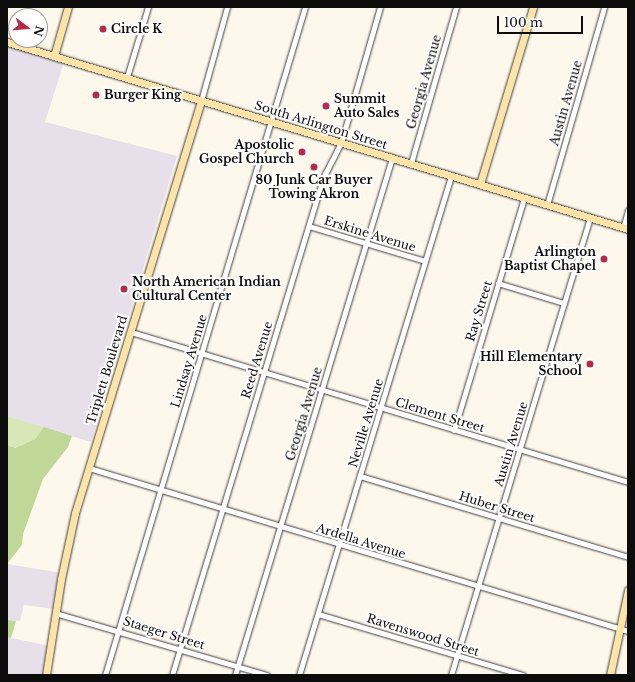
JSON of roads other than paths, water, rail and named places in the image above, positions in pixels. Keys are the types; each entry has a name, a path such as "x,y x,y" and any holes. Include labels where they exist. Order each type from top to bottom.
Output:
{"main road":[{"path":"54,56 68,7"},
{"path":"480,184 533,7"},
{"name":"South Arlington Street","path":"7,42 626,228"},
{"name":"Triplett Boulevard","path":"46,675 55,613 68,544 89,468 201,101"},
{"path":"610,675 628,590"}],"street":[{"path":"127,77 148,7"},
{"name":"Triplett Boulevard","path":"201,101 227,7"},
{"name":"Lindsay Avenue","path":"105,675 273,122 305,7"},
{"name":"Reed Avenue","path":"172,675 322,182 341,143 380,7"},
{"name":"Georgia Avenue","path":"411,163 456,7"},
{"name":"Austin Avenue","path":"547,205 604,7"},
{"name":"Georgia Avenue","path":"235,675 392,158"},
{"name":"Neville Avenue","path":"300,675 451,176"},
{"name":"Ray Street","path":"454,430 524,198"},
{"path":"626,228 628,210"},
{"name":"Austin Avenue","path":"451,675 590,218"},
{"name":"Erskine Avenue","path":"309,226 425,261"},
{"path":"498,283 564,303"},
{"name":"Clement Street","path":"131,332 628,482"},
{"name":"Ardella Avenue","path":"89,468 628,631"},
{"name":"Huber Street","path":"360,476 628,557"},
{"name":"Staeger Street","path":"55,613 119,630 266,675"},
{"name":"Ravenswood Street","path":"318,614 523,675"}],"place":[{"name":"Circle K","path":"103,29"},
{"name":"Burger King","path":"96,95"},
{"name":"Summit Auto Sales","path":"326,106"},
{"name":"Apostolic Gospel Church","path":"302,152"},
{"name":"80 Junk Car Buyer Towing Akron","path":"314,167"},
{"name":"Arlington Baptist Chapel","path":"604,259"},
{"name":"North American Indian Cultural Center","path":"124,289"},
{"name":"Hill Elementary School","path":"590,364"}]}
